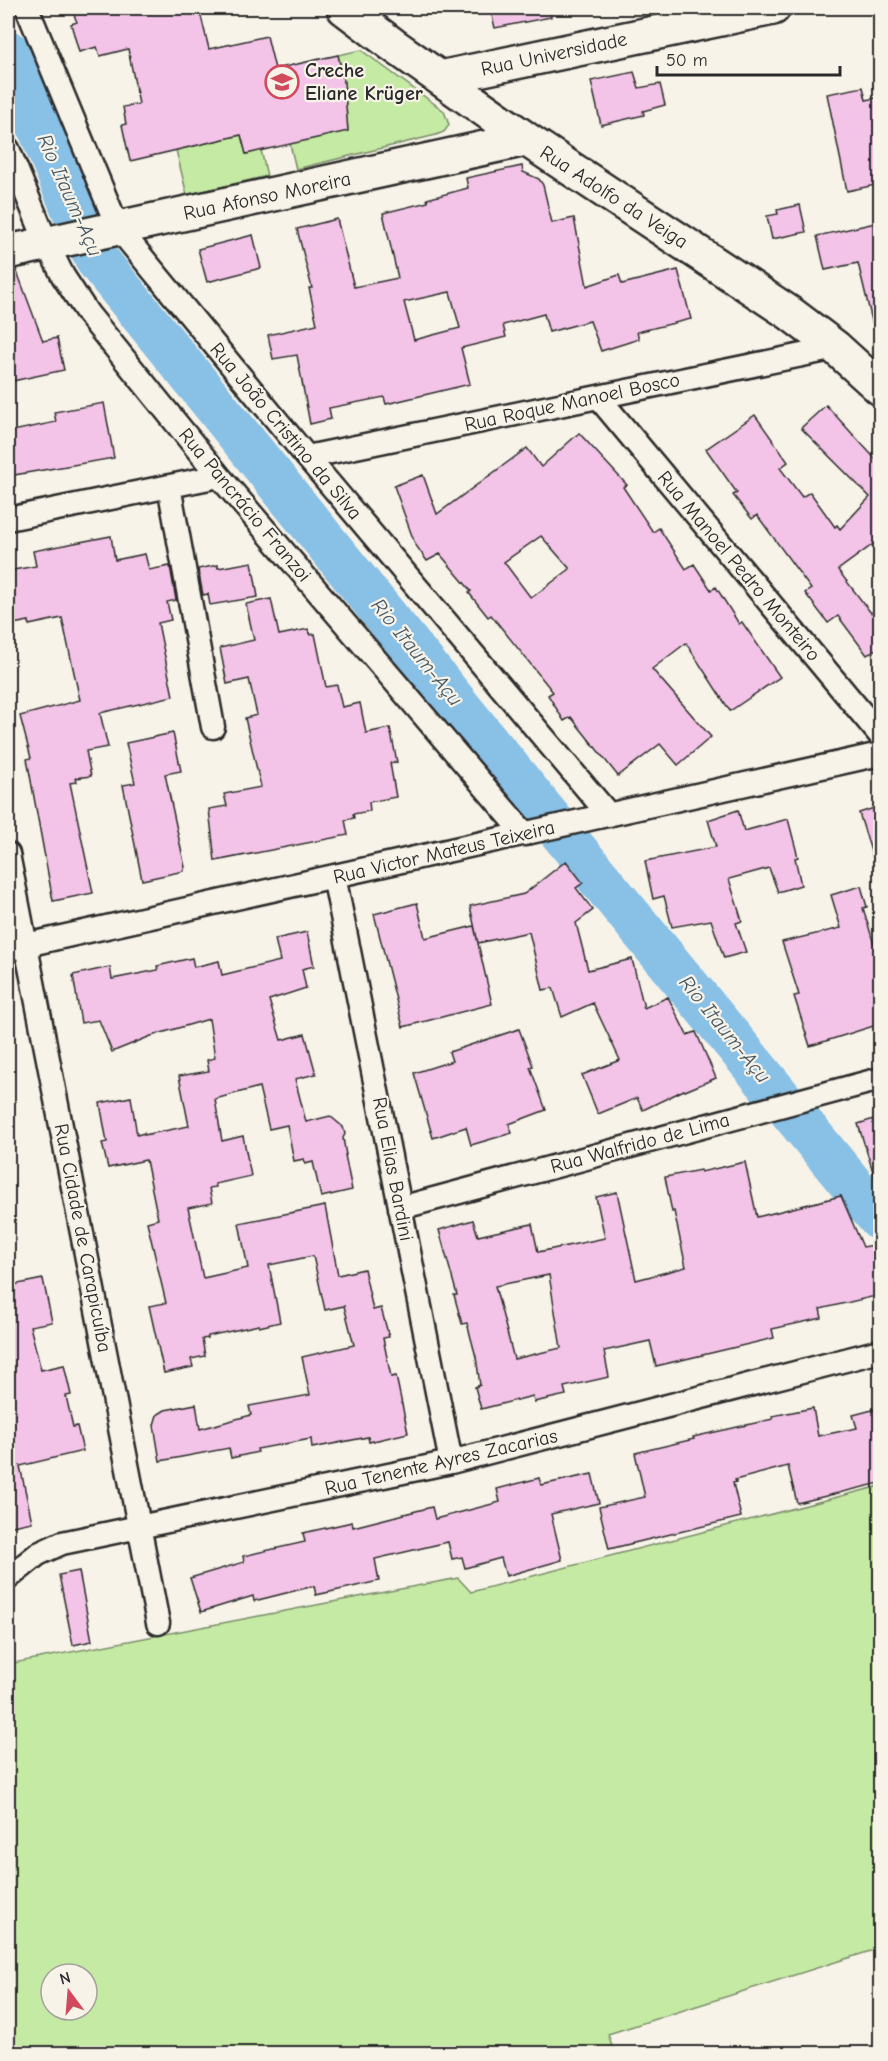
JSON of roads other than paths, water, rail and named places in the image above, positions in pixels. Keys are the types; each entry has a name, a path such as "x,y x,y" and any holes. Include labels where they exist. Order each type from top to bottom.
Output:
{"street":[{"name":"Rua João Cristino da Silva","path":"27,8 110,230 308,457 609,815"},
{"name":"Rua Adolfo da Veiga","path":"345,8 526,139 792,314 836,348 880,388"},
{"name":"Rua Universidade","path":"440,78 696,16 773,8"},
{"name":"Rua Afonso Moreira","path":"8,252 526,139"},
{"name":"Rua Pancrácio Franzoi","path":"8,149 58,241 63,276 88,314 219,476 534,832"},
{"name":"Rua Roque Manoel Bosco","path":"308,457 836,348"},
{"name":"Rua Manoel Pedro Monteiro","path":"598,397 880,735"},
{"path":"8,519 219,476"},
{"path":"169,486 213,727"},
{"name":"Rua Victor Mateus Teixeira","path":"16,947 880,754"},
{"name":"Rua Cidade de Carapicuíba","path":"8,854 16,947 140,1528 158,1623"},
{"name":"Rua Elias Bardini","path":"334,876 451,1462"},
{"name":"Rua Walfrido de Lima","path":"400,1208 880,1079"},
{"name":"Rua Tenente Ayres Zacarias","path":"8,1578 38,1554 62,1543 451,1462 880,1351"}],"waterway":[{"name":"Rio Itaum-Açu","path":"8,52 76,216 98,261 541,808 880,1219"}],"place":[{"name":"Creche Eliane Krüger","path":"282,82"}]}
